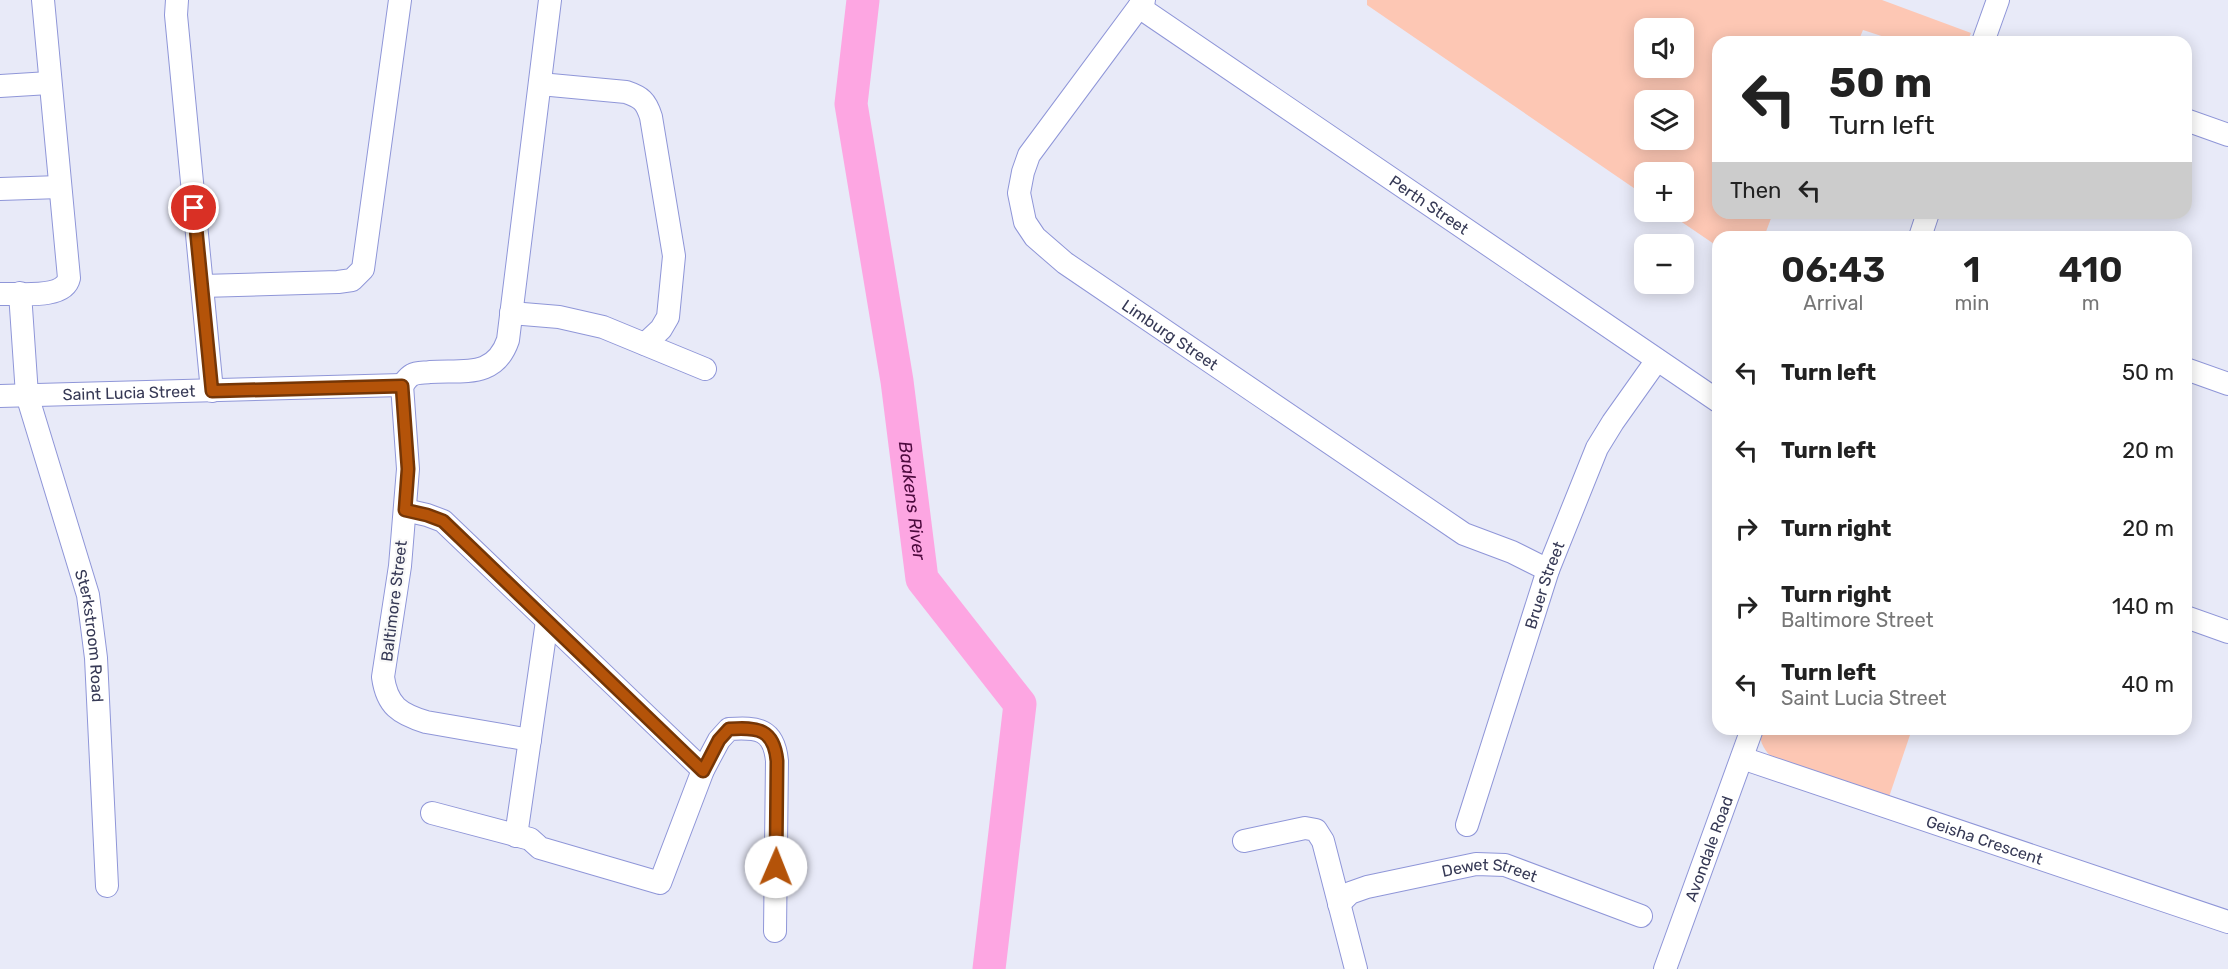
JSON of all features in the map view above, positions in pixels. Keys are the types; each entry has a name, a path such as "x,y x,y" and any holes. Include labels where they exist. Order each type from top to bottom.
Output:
{"street":[{"path":"10,294 52,293 63,290 69,279 43,0"},
{"path":"177,0 176,15 212,391"},
{"path":"202,286 338,282 352,280 363,269 400,0"},
{"path":"402,386 411,375 492,366 504,351 508,340 550,0"},
{"path":"1985,36 1998,0"},
{"name":"Perth Street","path":"1142,3 1712,398"},
{"name":"Limburg Street","path":"1142,3 1029,155 1019,194 1025,222 1035,237 1065,263 1464,534 1512,552 1548,570"},
{"path":"0,86 49,83"},
{"path":"540,84 626,92 639,96 646,103 651,117 674,256 668,317 661,329 645,344"},
{"path":"2192,122 2228,135"},
{"path":"0,189 60,187"},
{"name":"Sterkstroom Road","path":"10,294 27,395 88,595 96,658 107,886"},
{"path":"511,313 582,321 603,327 705,369"},
{"name":"Bruer Street","path":"1467,825 1548,570 1597,448 1657,360"},
{"path":"2192,371 2228,384"},
{"name":"Saint Lucia Street","path":"0,396 402,386"},
{"name":"Baltimore Street","path":"402,386 408,469 400,566 383,677 385,691 389,700 412,717 426,722 530,740"},
{"path":"405,510 443,521 703,771"},
{"path":"2192,619 2228,632"},
{"path":"516,836 548,621"},
{"path":"432,813 530,839 540,848 660,883 703,771 719,740 729,729 761,731 770,736 776,746 775,931"},
{"name":"Avondale Road","path":"1665,969 1750,735"},
{"name":"Geisha Crescent","path":"1742,758 2228,922"},
{"path":"1244,841 1305,828 1316,830 1323,841 1356,969"},
{"name":"Dewet Street","path":"1339,904 1350,893 1367,887 1476,864 1495,864 1504,865 1641,916"}],"shaded area":[{"path":"1367,0 1882,0 1971,33 1970,36 1882,36 1863,30 1860,36 1712,36 1712,219 1771,219 1766,231 1712,231 1712,243 1682,222 1694,222 1694,162 1634,162 1634,188 1367,5"},
{"path":"1760,735 1910,735 1889,797 1773,758"}],"waterway":[{"name":"Baakens River","path":"863,0 851,104 897,381 922,579 1020,704 989,969"}],"route":[{"path":"194,208 212,391 402,386 408,469 405,510 443,521 703,771 719,740 729,729 761,731 770,736 776,746 777,761 776,867"}]}
